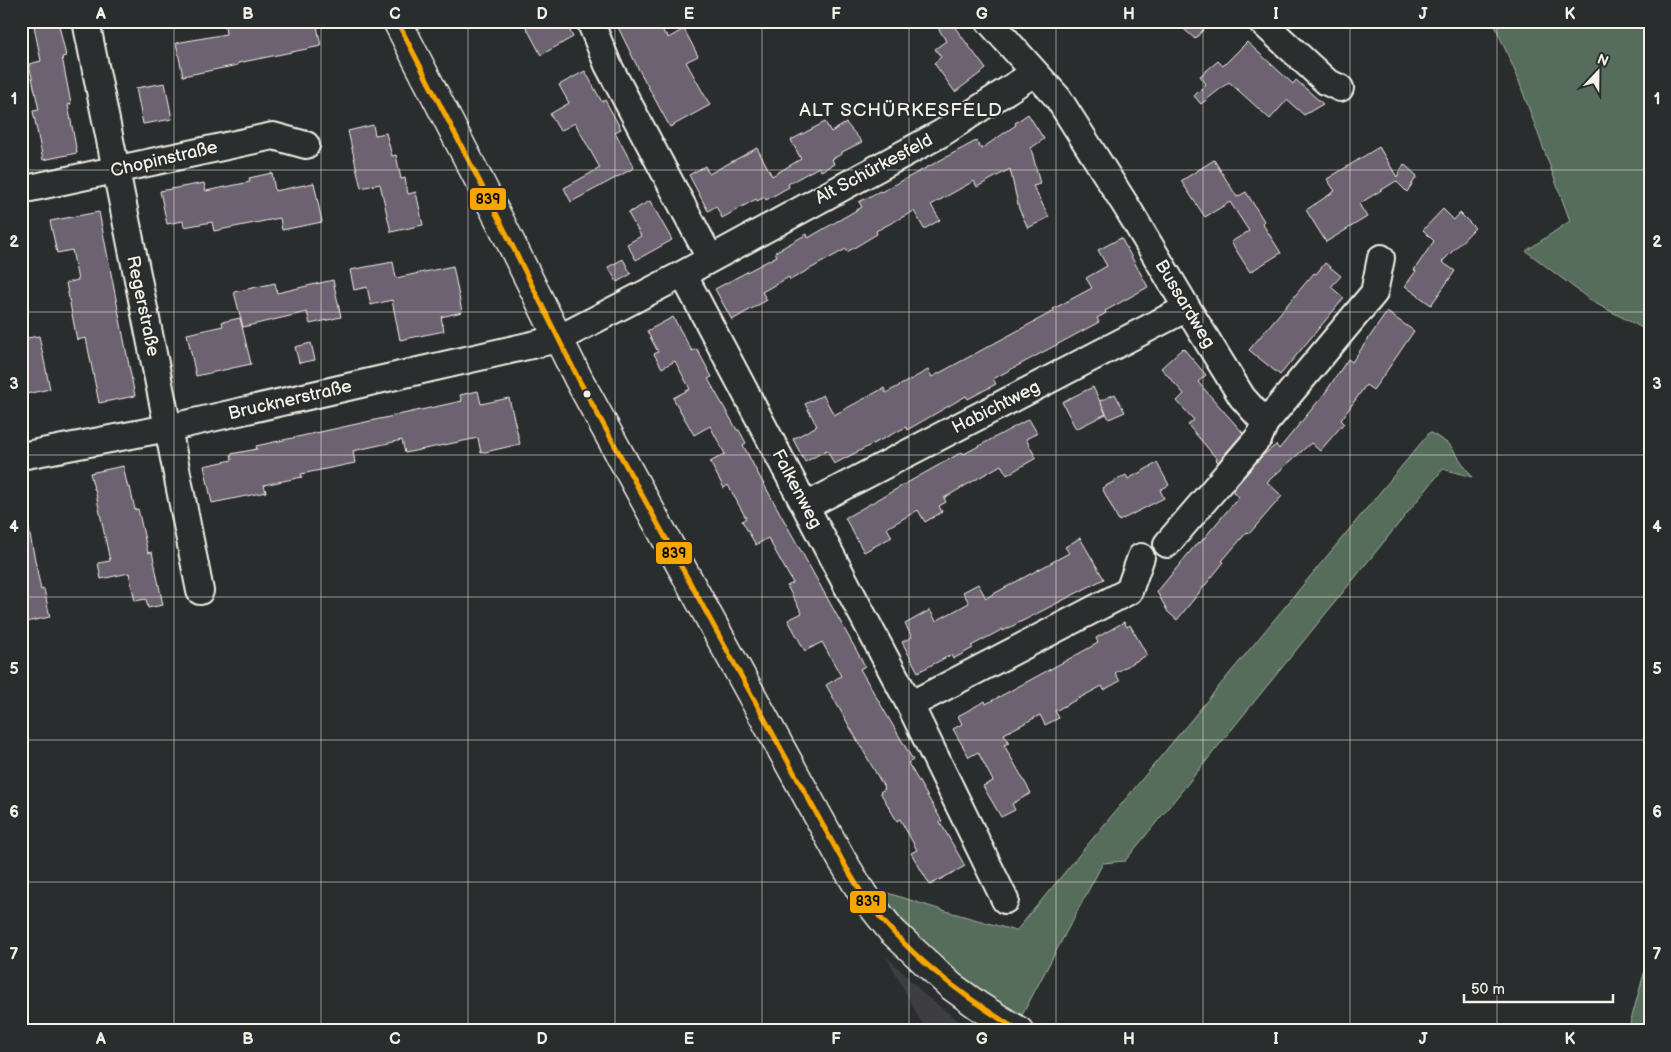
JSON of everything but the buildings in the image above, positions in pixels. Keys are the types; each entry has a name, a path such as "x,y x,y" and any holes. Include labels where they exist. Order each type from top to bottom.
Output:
{"main road":[{"path":"398,21 579,380 842,860 864,896 892,931 951,986 980,1008 1019,1031"}],"street":[{"name":"Regerstraße","path":"86,21 200,591"},
{"path":"590,21 608,64 710,258"},
{"path":"989,21 1034,73"},
{"path":"1261,21 1327,82 1340,88"},
{"name":"Alt Schürkesfeld","path":"558,340 942,133 1034,73"},
{"name":"Bussardweg","path":"1034,73 1058,98 1111,181 1242,397 1264,423"},
{"name":"Chopinstraße","path":"21,190 158,159 273,136 306,145"},
{"path":"1167,544 1258,437 1264,423 1374,292 1381,258"},
{"name":"Falkenweg","path":"683,274 910,705 1005,900"},
{"name":"Habichtweg","path":"806,506 1187,308"},
{"name":"Brucknerstraße","path":"21,456 168,428 558,340"},
{"path":"910,705 1129,591 1141,557"}],"shaded area":[{"path":"886,956 926,996 972,1031 926,1031"}],"green space":[{"path":"1493,21 1650,21 1650,332 1593,302 1526,251 1570,221 1517,76"},
{"path":"1430,432 1450,445 1472,477 1443,469 1125,861 1103,863 1021,1017 959,977 920,942 875,889 1016,931"},
{"path":"1650,952 1650,1031 1628,1031"}],"transit line":[{"name":"839","path":"397,21 579,380 855,883 879,916 915,954 976,1003 1019,1031"}],"district":[{"name":"ALT SCHÜRKESFELD","path":"901,110"}]}
